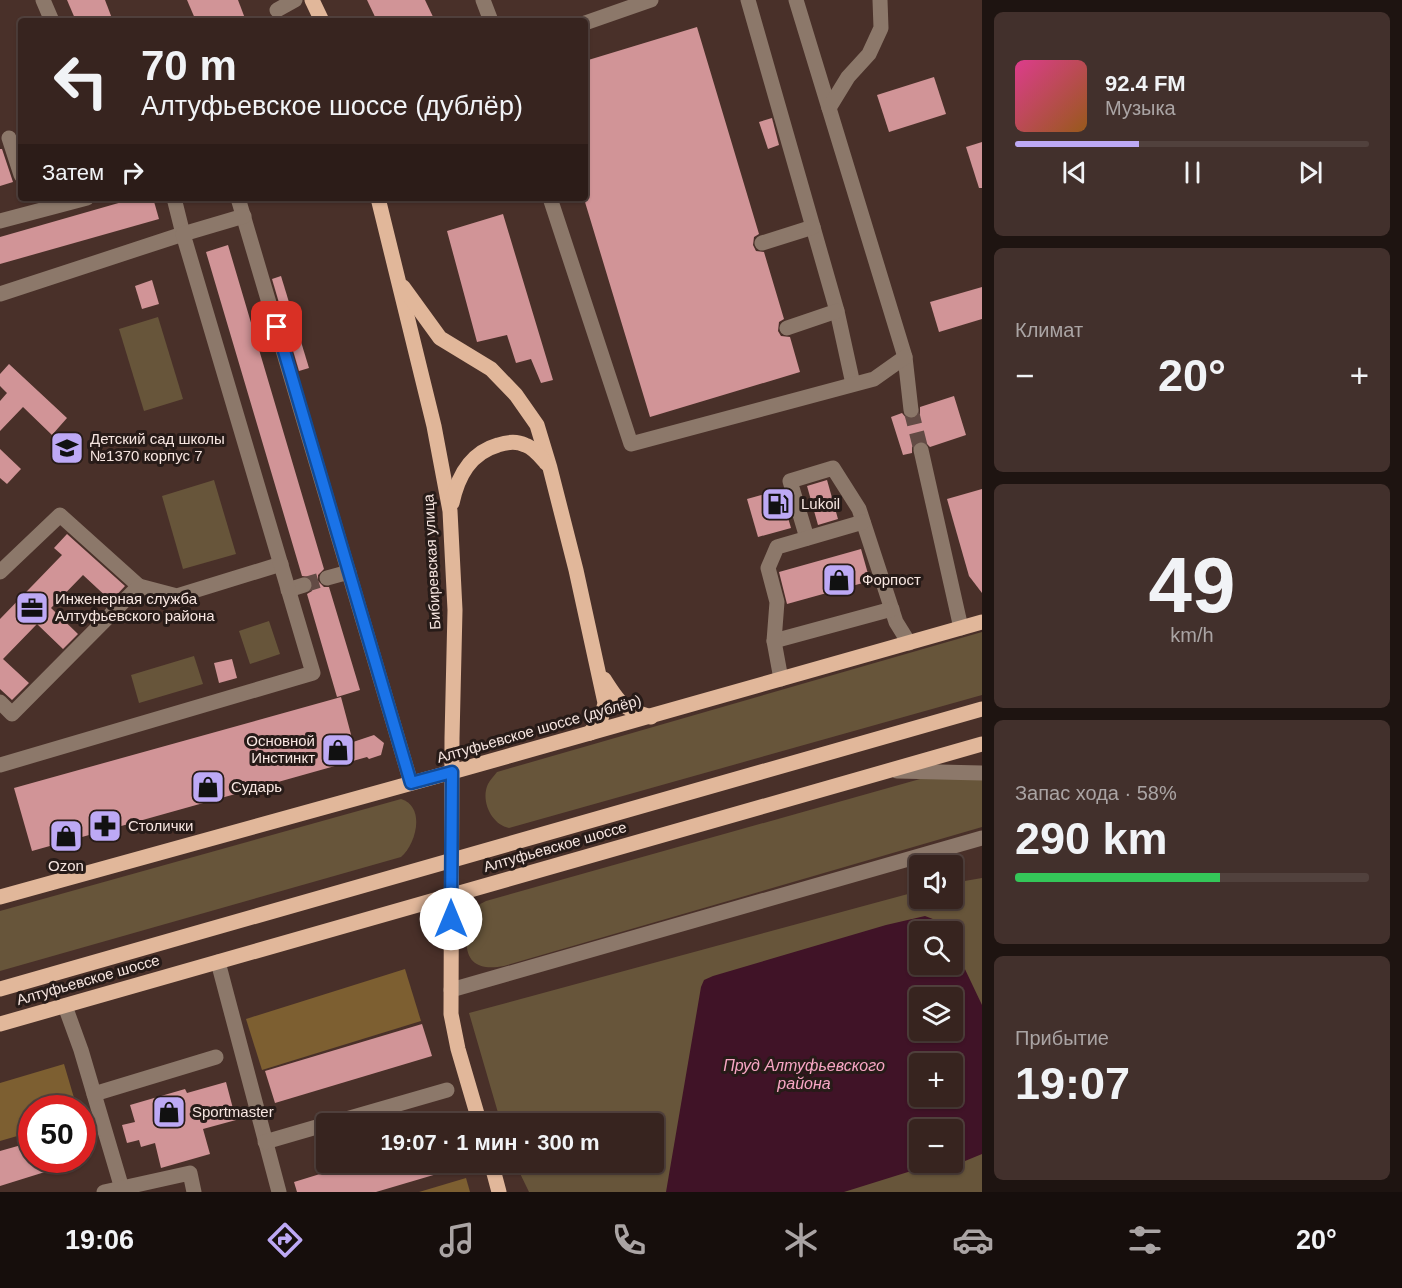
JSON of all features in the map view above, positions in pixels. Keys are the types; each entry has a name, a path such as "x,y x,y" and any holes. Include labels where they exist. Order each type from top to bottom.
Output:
{"main road":[{"path":"312,0 321,18"},
{"name":"Бибиревская улица","path":"379,201 434,426 450,511 455,610 451,1014 477,1113"},
{"path":"399,283 440,338 491,369 516,395 537,425 550,468 605,703 601,719 590,733"},
{"path":"450,511 456,486 465,467 478,453 489,447 514,442 525,445 534,450 550,468"},
{"name":"Алтуфьевское шоссе (дублёр)","path":"0,897 651,717 982,622"},
{"path":"599,671 616,699 632,712 651,717"},
{"name":"Алтуфьевское шоссе","path":"0,989 982,709"},
{"name":"Алтуфьевское шоссе","path":"0,1024 982,744"},
{"path":"494,1173 501,1192"}],"street":[{"path":"43,0 51,18"},
{"path":"277,10 295,0"},
{"path":"483,0 490,18"},
{"path":"588,22 651,0"},
{"path":"748,0 837,311 853,384"},
{"path":"796,0 904,357 911,410"},
{"path":"829,108 848,77 869,54 881,28 880,0"},
{"path":"10,138 18,165"},
{"path":"0,221 31,205 62,201"},
{"path":"0,765 313,673 175,201"},
{"path":"239,201 411,783"},
{"path":"551,201 631,444 874,379 904,357"},
{"path":"0,294 244,216"},
{"path":"762,243 813,227"},
{"path":"787,328 837,311"},
{"path":"921,450 961,628"},
{"path":"807,538 790,481 833,468 859,509 896,622 909,643"},
{"path":"0,572 60,515 139,586 177,596 281,564"},
{"path":"781,679 774,641 777,602 768,568 777,547 863,522"},
{"path":"327,578 349,572"},
{"path":"288,590 304,585"},
{"path":"0,702 12,714 139,586"},
{"path":"774,641 892,609"},
{"path":"876,774 920,771 982,773"},
{"path":"451,990 982,838"},
{"path":"218,962 279,1192"},
{"path":"65,1005 122,1189"},
{"path":"94,1094 216,1057"},
{"path":"366,1113 447,1090"},
{"path":"266,1142 316,1127"},
{"path":"104,1192 190,1173 194,1192"}],"shaded area":[{"path":"158,317 183,399 144,411 119,329"},
{"path":"214,480 236,554 183,569 162,496"},
{"path":"269,621 280,654 250,664 239,631"},
{"path":"982,632 982,695 509,828 497,822 489,811 486,791 497,772"},
{"path":"194,656 203,684 139,703 131,675"},
{"path":"982,778 982,827 504,966 478,965 469,955 467,938 470,919 475,909 486,901 920,779"},
{"path":"401,799 409,803 414,810 416,826 411,844 401,857 0,971 0,911"},
{"path":"982,878 982,1192 529,1192 520,1173 664,1173 664,1113 498,1113 469,1013 909,894 909,909 963,909 963,881"},
{"path":"405,969 421,1021 262,1070 246,1019"},
{"path":"64,1064 73,1095 18,1095 18,1136 0,1141 0,1083"},
{"path":"466,1178 470,1192 419,1192"}],"water":[{"name":"Пруд Алтуфьевского района","path":"925,916 938,921 909,921 909,975 963,975 963,965 982,1005 982,1154 963,1161 963,1119 909,1119 909,1172 844,1192 666,1192 701,987 704,980 886,925"}],"building":[{"path":"67,0 105,0 112,18 75,18"},
{"path":"187,0 238,0 245,18 195,18"},
{"path":"367,0 425,0 434,18 376,18"},
{"path":"697,27 759,234 754,237 753,245 756,251 764,252 784,319 779,322 778,331 781,336 790,337 800,372 650,417 585,202 588,201 588,60"},
{"path":"934,77 946,114 889,132 877,95"},
{"path":"772,118 779,145 768,149 759,122"},
{"path":"982,142 982,188 979,188 966,147"},
{"path":"0,149 2,149 13,182 0,186"},
{"path":"126,201 154,201 159,219 0,264 0,237"},
{"path":"503,214 553,380 541,383 531,359 516,363 507,335 477,342 447,231"},
{"path":"228,245 324,569 318,575 318,581 324,587 329,587 360,690 337,697 307,594 312,591 313,583 310,577 302,576 206,252"},
{"path":"281,276 309,368 299,371 272,279"},
{"path":"152,280 159,304 142,309 135,286"},
{"path":"982,287 982,319 939,332 930,302"},
{"path":"9,364 67,418 52,435 23,407 0,431 0,401 7,393 0,386 0,374"},
{"path":"954,396 966,435 930,447 924,441 918,441 912,447 912,453 903,455 891,417 902,413 907,419 913,420 920,414 920,407"},
{"path":"0,449 21,469 7,484 0,478"},
{"path":"827,480 838,519 818,525 807,486"},
{"path":"982,489 982,593 969,576 947,499"},
{"path":"780,490 791,528 758,537 747,499"},
{"path":"67,534 125,586 111,601 83,575 51,608 78,634 63,649 37,624 3,659 29,683 12,700 0,689 0,619 62,555 54,548"},
{"path":"861,549 870,581 787,604 779,572"},
{"path":"232,659 237,678 219,683 214,663"},
{"path":"341,697 353,742 374,735 384,743 381,755 32,851 14,788"},
{"path":"422,1024 432,1056 275,1103 265,1071"},
{"path":"226,1082 236,1120 203,1129 210,1154 161,1168 155,1143 141,1147 139,1140 127,1143 122,1125 135,1122 130,1105 185,1089 187,1093"},
{"path":"18,1146 18,1173 42,1173 0,1186 0,1151"},
{"path":"323,1173 440,1173 376,1192 297,1192 294,1182"}],"tunnel":[{"path":"911,410 921,450"},
{"path":"304,585 327,578"}],"place":[{"name":"Детский сад школы №1370 корпус 7","path":"67,448"},
{"name":"Lukoil","path":"778,504"},
{"name":"Форпост","path":"839,580"},
{"name":"Инженерная служба Алтуфьевского района","path":"32,608"},
{"name":"Основной Инстинкт","path":"338,750"},
{"name":"Сударь","path":"208,787"},
{"name":"Столички","path":"105,826"},
{"name":"Ozon","path":"66,836"},
{"name":"Sportmaster","path":"169,1112"}],"route":[{"path":"277,327 411,783 452,772 451,919"}]}
